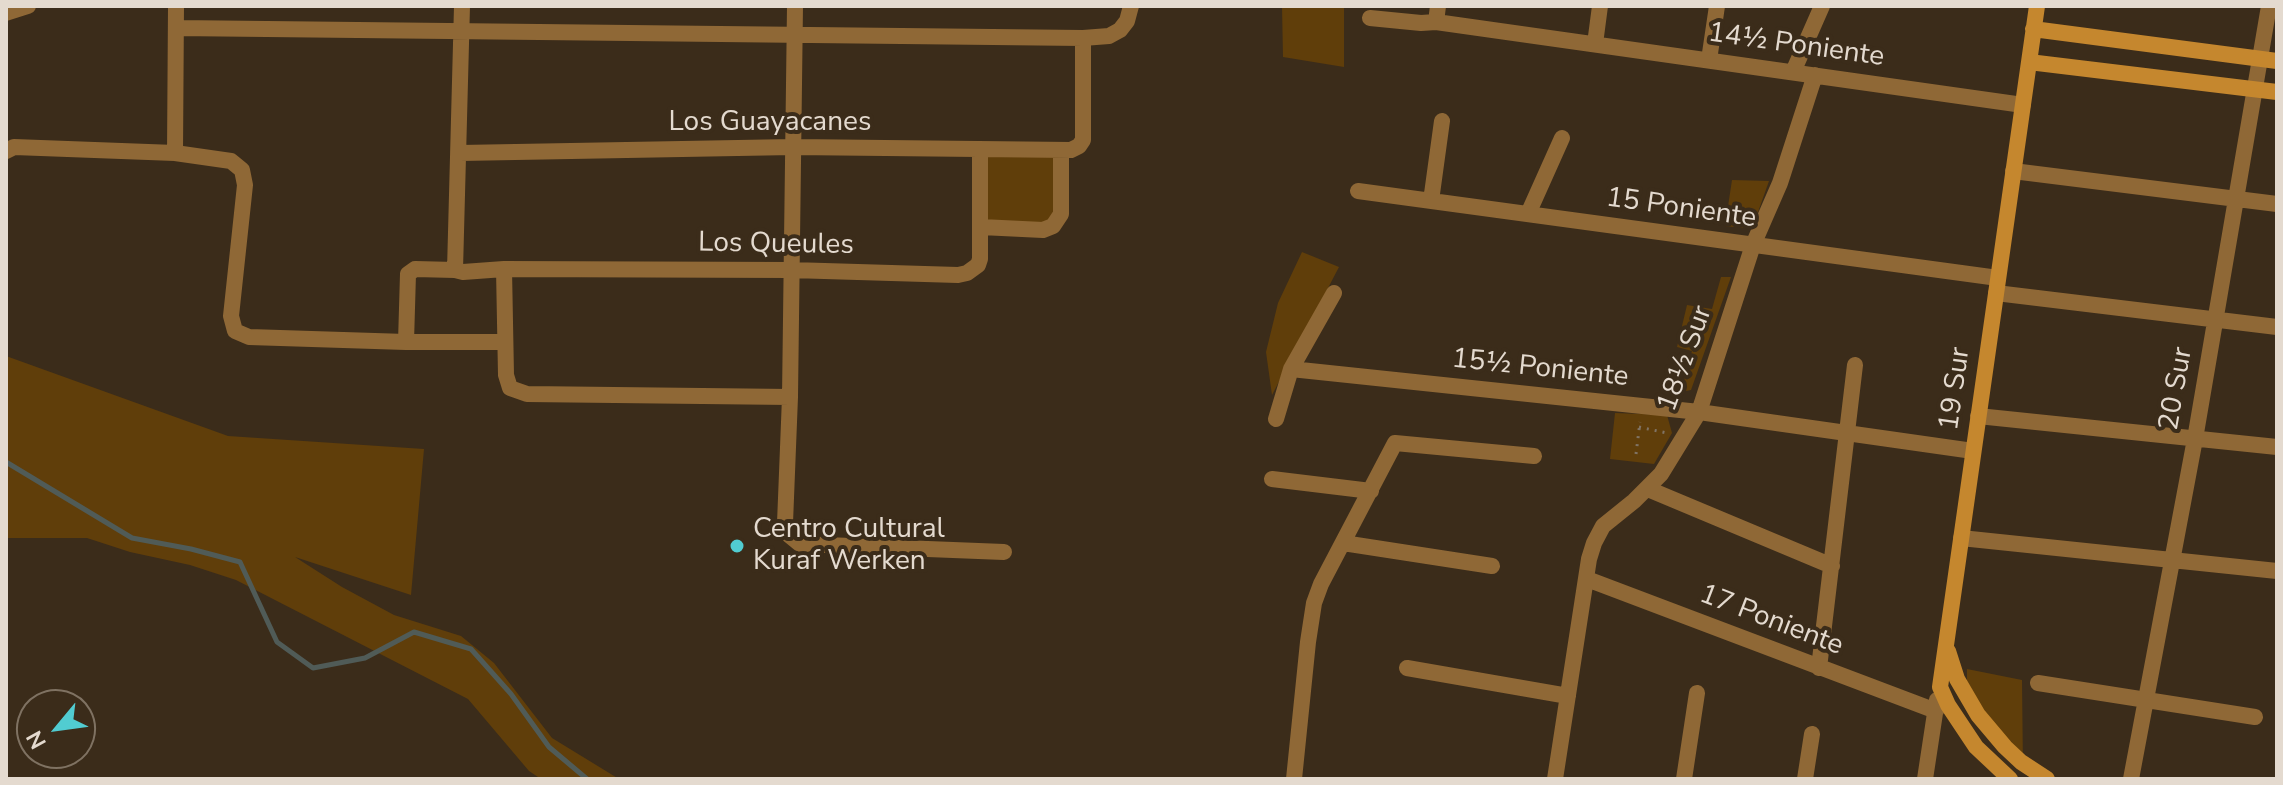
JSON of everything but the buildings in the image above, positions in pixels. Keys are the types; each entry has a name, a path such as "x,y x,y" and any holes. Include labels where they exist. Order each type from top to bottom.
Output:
{"street":[{"path":"6,13 28,6"},
{"path":"175,153 176,6"},
{"path":"455,270 462,6"},
{"path":"795,6 790,397 785,523 789,535 800,544 1004,552"},
{"path":"176,28 1083,38 1109,36 1120,30 1127,21 1131,6"},
{"path":"1595,44 1600,6"},
{"path":"1709,60 1717,6"},
{"path":"1793,72 1822,6"},
{"name":"19 Sur","path":"1925,779 2037,6"},
{"name":"20 Sur","path":"2131,779 2195,439 2255,89 2269,60 2269,6"},
{"name":"14½ Poniente","path":"1370,18 1421,23 1437,14 1595,44 2023,105"},
{"path":"2033,29 2269,60"},
{"name":"Los Guayacanes","path":"460,153 793,147 1071,150 1083,140 1083,38"},
{"path":"2029,62 2277,92"},
{"name":"18½ Sur","path":"1555,779 1591,551 1603,526 1648,489 1672,459 1699,412 1753,245 1780,183 1815,75"},
{"path":"1431,201 1442,121"},
{"path":"1528,214 1562,138"},
{"path":"6,151 14,147 175,153 231,161 242,170 245,185 231,316 235,331 249,337 505,342"},
{"name":"Los Queules","path":"406,342 408,274 415,269 463,272 504,269 791,270 958,275 973,270 978,265 981,227 980,149"},
{"path":"981,227 1043,230 1053,226 1061,214 1061,151"},
{"path":"2013,171 2277,204"},
{"name":"15 Poniente","path":"1358,191 1753,245 1997,286 2277,327"},
{"path":"504,269 506,375 510,388 527,394 790,397"},
{"path":"1276,419 1291,369 1334,293"},
{"path":"1819,668 1855,365"},
{"name":"15½ Poniente","path":"1291,369 1699,412 1973,451"},
{"path":"1978,416 2277,447"},
{"path":"1295,779 1314,603 1395,443 1534,456"},
{"path":"1272,479 1371,491"},
{"path":"1648,489 1832,566"},
{"path":"1961,538 2277,571"},
{"path":"1343,543 1492,566"},
{"name":"17 Poniente","path":"1587,579 1936,711"},
{"path":"1947,639 1949,660 1978,715 2021,762 2047,779"},
{"path":"1407,668 1568,696"},
{"path":"2038,683 2255,717"},
{"path":"1940,687 1976,747 2010,779"},
{"path":"1684,779 1697,693"},
{"path":"1805,779 1812,734"}],"path":[{"path":"1636,454 1642,406"},
{"path":"1639,427 1685,436"}],"shaded area":[{"path":"1282,6 1344,6 1344,67 1283,57"},
{"path":"980,149 1061,151 1053,226 981,227"},
{"path":"1732,180 1769,181 1752,229 1725,226"},
{"path":"1302,252 1339,267 1272,395 1266,352 1278,303"},
{"path":"1721,277 1731,277 1691,390 1681,392 1692,351 1677,347 1687,305 1712,309"},
{"path":"6,356 228,436 424,449 411,595 295,557 394,615 461,636 494,663 552,738 619,779 541,779 529,771 468,699 236,580 87,538 6,538"},
{"path":"1615,413 1667,415 1672,433 1654,464 1610,459"},
{"path":"1967,669 2022,680 2023,769 1967,685"}],"waterway":[{"path":"6,462 132,538 240,562 277,642 313,668 365,658 414,632 471,649 511,694 549,747 587,779"}],"place":[{"name":"Centro Cultural Kuraf Werken","path":"737,546"}]}
